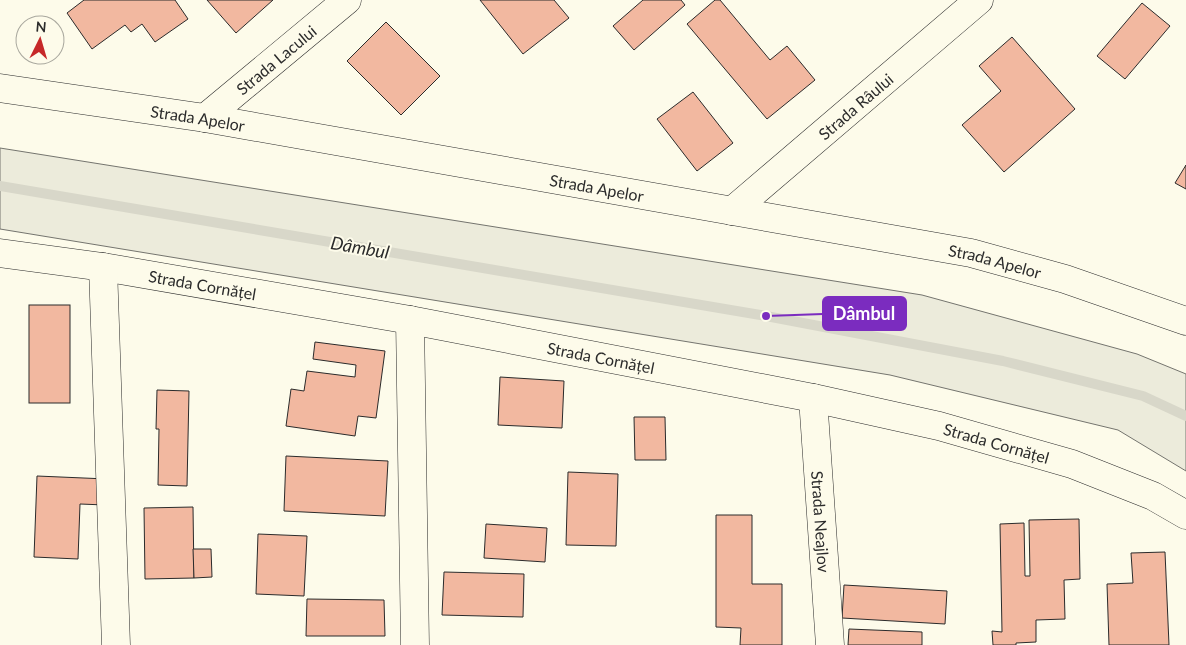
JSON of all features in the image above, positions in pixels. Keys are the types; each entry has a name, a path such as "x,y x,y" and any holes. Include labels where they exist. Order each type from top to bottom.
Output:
{"street":[{"name":"Strada Lacului","path":"205,118 347,0"},
{"name":"Strada Râului","path":"732,211 979,0"},
{"name":"Strada Apelor","path":"0,88 205,118 971,253 1065,279 1186,321"},
{"name":"Strada Cornățel","path":"0,253 103,267 410,320 813,398 939,426 1072,464 1153,496 1186,516"},
{"path":"103,267 116,645"},
{"path":"410,320 415,645"},
{"name":"Strada Neajlov","path":"813,398 830,645"}],"shaded area":[{"path":"0,148 922,295 1137,354 1186,374 1186,471 1118,430 890,375 0,229"}],"building":[{"path":"84,0 175,0 188,19 155,42 142,24 131,32 125,25 92,49 67,13"},
{"path":"207,0 273,0 236,33"},
{"path":"480,0 554,0 569,18 523,54"},
{"path":"643,0 681,0 685,5 634,50 613,26"},
{"path":"715,0 720,0 770,60 787,46 815,80 767,119 687,24"},
{"path":"1142,3 1170,26 1125,79 1097,56"},
{"path":"386,22 440,76 401,115 347,61"},
{"path":"1012,37 1075,109 1004,172 962,125 1001,91 979,66"},
{"path":"693,92 733,143 697,171 657,119"},
{"path":"1186,165 1186,189 1175,183"},
{"path":"29,305 70,305 70,403 29,403"},
{"path":"315,342 385,351 376,418 358,416 355,436 286,426 291,389 304,391 307,371 355,377 356,365 313,359"},
{"path":"500,377 564,381 562,428 498,425"},
{"path":"157,390 189,391 187,486 158,485 159,429 156,429"},
{"path":"634,417 665,417 666,460 635,460"},
{"path":"286,456 388,461 385,516 284,511"},
{"path":"568,472 618,474 616,546 566,545"},
{"path":"37,476 107,479 105,505 80,504 78,559 34,557"},
{"path":"193,507 194,578 145,579 144,508"},
{"path":"716,515 752,515 752,584 782,584 782,645 740,645 741,628 716,627"},
{"path":"1079,519 1080,579 1064,580 1065,619 1036,620 1036,642 1016,643 1016,645 993,645 992,631 1002,632 1000,524 1024,523 1025,576 1030,576 1029,520"},
{"path":"486,524 547,528 545,562 484,558"},
{"path":"258,534 307,536 304,596 256,594"},
{"path":"193,549 211,549 212,577 194,578"},
{"path":"1165,552 1169,645 1109,645 1107,584 1133,583 1131,553"},
{"path":"444,572 524,574 523,617 442,615"},
{"path":"844,585 947,591 945,624 842,618"},
{"path":"307,599 384,600 385,636 306,636"},
{"path":"849,629 922,632 922,645 848,645"}],"waterway":[{"name":"Dâmbul","path":"0,186 766,316 1003,361 1143,396 1186,416"}],"place":[{"name":"Dâmbul","path":"766,316"}]}
